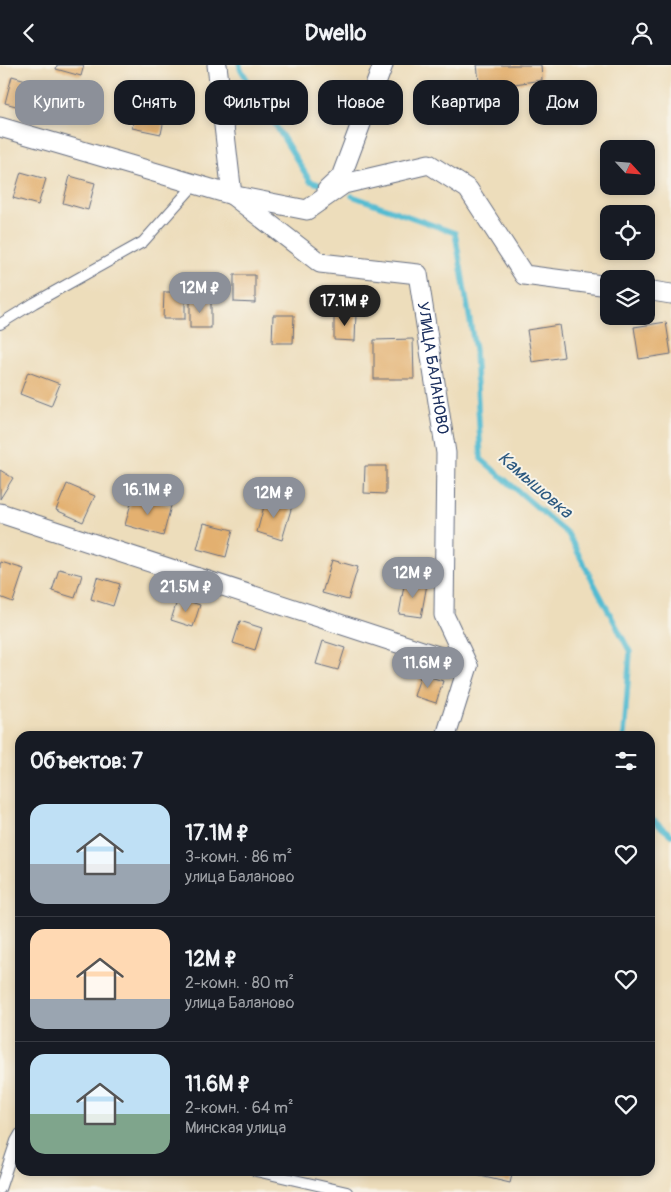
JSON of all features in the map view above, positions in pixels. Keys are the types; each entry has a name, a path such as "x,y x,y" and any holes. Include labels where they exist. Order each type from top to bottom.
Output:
{"street":[{"path":"218,65 232,195"},
{"path":"307,209 341,177 383,65"},
{"name":"УЛИЦА БАЛАНОВО","path":"0,127 232,195 307,209"},
{"path":"307,209 344,184 429,164 468,189 524,275 600,285"},
{"name":"УЛИЦА БАЛАНОВО","path":"232,195 320,263 418,274 446,453 444,615 468,666"},
{"path":"655,291 671,294"},
{"path":"0,513 468,666 448,731"}],"lane":[{"path":"0,325 34,303 143,242 194,184"},
{"path":"0,1189 15,1144"},
{"path":"278,1176 347,1192"}],"building":[{"path":"57,65 84,65 81,76 56,69"},
{"path":"477,65 541,65 542,80 529,80 529,82 519,83 519,80 479,80"},
{"path":"12,76 26,80 15,80 15,106 5,103"},
{"path":"133,125 163,125 161,134 132,128"},
{"path":"21,172 46,179 38,205 13,198"},
{"path":"70,176 95,183 88,210 63,203"},
{"path":"234,275 255,275 255,303 234,302"},
{"path":"164,292 185,292 185,319 163,319"},
{"path":"190,300 211,300 211,328 190,328"},
{"path":"334,313 356,313 355,341 334,340"},
{"path":"273,315 294,315 293,343 272,343"},
{"path":"666,322 671,354 639,359 634,327"},
{"path":"559,325 564,357 532,362 527,330"},
{"path":"413,339 414,379 374,379 374,340"},
{"path":"28,372 60,384 51,406 20,394"},
{"path":"365,466 386,466 386,494 364,493"},
{"path":"0,470 13,478 0,499"},
{"path":"67,484 95,496 83,522 56,510"},
{"path":"133,496 171,506 163,536 125,525"},
{"path":"266,499 292,506 282,540 257,532"},
{"path":"204,523 233,530 226,557 197,549"},
{"path":"332,560 358,567 348,600 322,593"},
{"path":"1,562 24,569 13,602 0,597"},
{"path":"59,569 82,575 75,598 52,591"},
{"path":"97,577 120,584 113,606 91,599"},
{"path":"405,580 427,584 421,617 399,614"},
{"path":"178,598 200,605 193,627 171,620"},
{"path":"240,621 262,628 255,650 233,643"},
{"path":"323,641 345,648 338,670 316,664"},
{"path":"421,674 443,681 436,703 414,696"},
{"path":"480,1176 512,1176 510,1183"}],"waterway":[{"name":"Камышовка","path":"240,65 240,68 310,181 319,184"},
{"name":"Камышовка","path":"352,196 455,233 475,350 481,459 568,534 630,652 624,731"},
{"name":"Камышовка","path":"655,822 671,835"}]}
